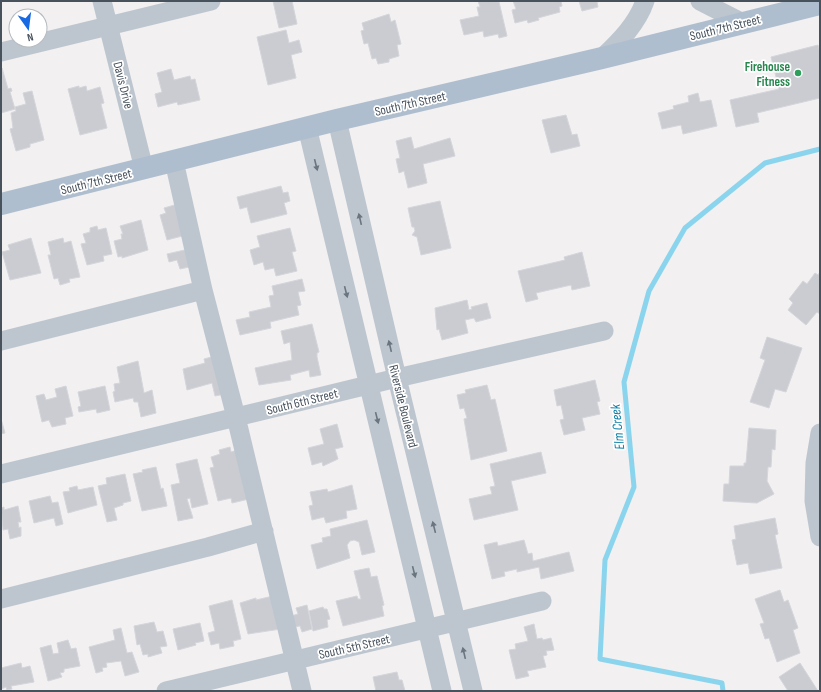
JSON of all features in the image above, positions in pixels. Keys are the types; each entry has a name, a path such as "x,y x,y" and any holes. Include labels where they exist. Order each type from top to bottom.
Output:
{"main road":[{"name":"South 7th Street","path":"1,204 307,127 602,58 820,4"}],"street":[{"name":"Davis Drive","path":"102,1 144,169"},
{"path":"1,52 211,1"},
{"path":"602,58 627,33 645,1"},
{"path":"700,1 743,23"},
{"name":"Riverside Boulevard","path":"337,120 397,378 473,691"},
{"path":"307,127 442,691"},
{"path":"174,161 202,290 236,417 302,691"},
{"path":"1,341 202,290"},
{"name":"South 6th Street","path":"1,474 397,378 604,331"},
{"path":"820,433 815,463 814,501 820,537"},
{"path":"1,599 208,547 264,531"},
{"name":"South 5th Street","path":"166,691 542,601"}],"building":[{"path":"273,1 292,1 297,24 279,28"},
{"path":"478,1 499,2 507,36 499,38 498,34 484,37 483,31 464,35 460,20 479,16 477,7 480,7"},
{"path":"513,1 561,1 562,6 559,7 560,12 538,18 539,20 528,23 527,20 515,23 512,10 516,9"},
{"path":"579,1 602,1 597,2 598,7 582,11"},
{"path":"389,14 391,22 395,20 401,44 397,45 399,56 389,59 389,62 378,64 376,58 372,59 368,43 364,44 361,31 364,30 362,23"},
{"path":"286,30 289,43 299,40 302,52 291,55 296,78 268,85 257,37"},
{"name":"Firehouse Fitness","path":"818,45 820,52 820,98 757,113 759,122 736,127 730,100 779,89 771,57"},
{"path":"2,68 8,89 11,88 12,91 10,92 15,109 1,113"},
{"path":"171,69 174,80 190,76 191,80 195,79 200,100 178,105 177,102 158,107 155,94 162,92 157,73"},
{"path":"79,86 79,88 86,86 87,91 100,87 104,103 101,104 107,128 80,135 68,89"},
{"path":"32,91 44,140 30,144 30,147 16,151 10,129 13,128 11,113 16,111 15,107 26,104 23,93"},
{"path":"698,93 700,102 711,100 717,126 683,134 681,125 662,129 658,113 674,109 673,106 689,102 688,96"},
{"path":"566,115 572,135 577,134 580,146 551,153 542,120"},
{"path":"411,137 414,149 450,138 455,156 423,164 427,183 408,188 404,171 399,173 396,159 400,158 396,141"},
{"path":"281,186 283,193 288,192 290,201 284,203 287,214 251,223 247,207 240,209 237,197"},
{"path":"440,201 451,248 421,255 417,237 412,235 415,231 414,227 412,227 408,208"},
{"path":"178,204 186,235 167,240 160,215 166,213 164,208"},
{"path":"141,220 148,250 122,258 122,256 118,257 114,241 122,239 121,234 123,234 120,226"},
{"path":"97,226 98,230 106,228 112,254 103,256 104,261 87,265 81,244 86,243 83,234 90,232 90,228"},
{"path":"290,228 296,251 292,252 297,271 276,276 274,268 265,270 263,262 254,265 250,250 260,247 257,236"},
{"path":"31,238 41,273 10,280 2,252 10,250 8,245"},
{"path":"63,238 64,243 71,241 80,277 69,279 70,282 60,285 58,278 54,279 48,255 51,255 48,242"},
{"path":"189,249 194,266 180,269 177,260 169,262 167,254"},
{"path":"582,252 590,286 572,290 571,285 536,293 538,299 526,302 518,271 565,260 564,257"},
{"path":"820,272 820,314 817,312 806,325 788,310 793,303 789,299 803,281 807,284 815,273 818,275"},
{"path":"302,279 305,291 298,292 301,305 297,306 299,315 270,322 271,328 240,335 236,320 250,317 249,312 271,307 269,296 274,295 272,286"},
{"path":"467,300 469,310 472,309 471,307 487,303 491,318 476,322 474,318 465,320 468,333 442,340 439,329 437,330 435,308"},
{"path":"312,324 319,352 317,353 317,357 321,375 310,377 309,370 290,375 291,380 259,385 255,368 292,360 290,342 284,344 281,331"},
{"path":"767,337 802,348 786,392 775,389 769,408 750,402 765,360 760,358"},
{"path":"215,356 225,394 215,396 212,383 187,390 183,369 205,363 204,359"},
{"path":"138,361 144,393 152,390 156,413 141,417 138,402 134,402 133,398 115,402 113,392 115,391 114,384 120,383 117,367"},
{"path":"595,380 600,401 597,402 600,414 582,418 585,430 564,435 560,420 564,419 561,405 557,406 554,390"},
{"path":"487,385 491,400 495,399 507,451 471,460 464,419 467,418 464,408 460,409 457,395 466,393 465,390"},
{"path":"66,386 73,416 65,418 66,424 52,427 49,420 42,422 36,396 44,394 46,400 57,397 55,389"},
{"path":"105,386 110,410 97,413 96,409 79,412 78,407 81,406 78,392"},
{"path":"1,419 5,433 1,434"},
{"path":"337,424 343,447 335,449 338,459 323,466 322,462 312,465 308,448 324,444 320,429"},
{"path":"749,428 776,430 775,450 772,449 771,467 768,467 767,481 774,494 757,503 723,501 724,484 729,484 730,466 744,466 744,463 746,463"},
{"path":"230,447 231,452 237,450 249,499 232,503 231,498 218,501 210,468 214,467 211,457 220,454 219,450"},
{"path":"541,452 546,473 511,481 518,510 474,520 469,499 492,494 490,487 495,486 490,464"},
{"path":"197,459 208,504 192,508 190,498 187,499 193,518 178,521 171,485 180,483 176,464"},
{"path":"156,467 167,506 142,511 133,474 143,472 142,470"},
{"path":"125,474 131,501 114,508 117,520 107,522 98,486 107,484 106,478"},
{"path":"352,485 357,509 346,511 347,518 326,523 324,517 312,520 309,506 313,505 310,492 327,489 328,492"},
{"path":"77,486 78,490 93,487 97,505 68,513 63,492 70,491 69,488"},
{"path":"50,496 52,503 58,502 63,524 56,526 54,518 34,523 29,501"},
{"path":"18,506 21,522 18,522 19,528 21,527 21,536 10,539 8,529 3,530 1,508 4,507 4,510"},
{"path":"775,518 778,534 775,535 782,568 750,574 748,563 737,565 732,540 736,539 734,526"},
{"path":"367,520 375,552 362,555 359,542 354,540 350,541 347,545 350,558 317,569 311,545 323,542 322,538 331,536 330,529"},
{"path":"524,540 528,554 532,553 533,561 569,552 574,571 541,579 539,567 517,572 517,569 504,572 505,576 492,579 484,545 497,542 498,546"},
{"path":"369,568 371,577 377,576 384,605 382,606 384,616 343,626 336,601 357,596 358,599 361,599 354,571"},
{"path":"780,590 784,602 788,600 798,628 793,630 800,653 777,662 769,638 765,639 760,624 764,623 755,599"},
{"path":"273,596 281,629 248,634 240,603 256,598 256,600"},
{"path":"232,600 241,639 233,641 234,646 220,649 219,643 211,645 208,633 215,631 209,606"},
{"path":"307,605 312,629 302,632 300,626 294,627 291,616 298,614 296,608"},
{"path":"323,607 324,609 327,609 330,619 327,620 328,627 313,631 309,611"},
{"path":"154,622 157,632 163,631 167,646 160,647 162,653 148,657 148,654 143,655 140,644 137,645 134,626"},
{"path":"200,623 204,641 178,650 173,629"},
{"path":"534,624 537,639 542,638 543,640 551,638 554,650 546,651 547,655 543,656 546,667 527,671 529,676 516,679 509,650 516,649 515,644 528,641 524,627"},
{"path":"121,628 127,653 132,652 139,672 125,676 121,661 106,663 107,667 102,668 103,671 96,673 89,647 115,640 113,630"},
{"path":"68,640 71,649 76,648 80,666 64,669 64,672 60,673 62,677 48,681 40,648 51,645 53,654 59,653 57,643"},
{"path":"21,663 22,668 30,666 34,682 11,686 12,689 7,690 6,687 1,689 1,668"},
{"path":"800,663 818,691 788,691 779,677"},
{"path":"397,672 399,680 402,680 405,691 376,691 373,677"}],"waterway":[{"name":"Elm Creek","path":"723,691 722,683 600,659 605,560 634,487 624,382 649,291 685,228 765,163 820,149"}],"place":[{"name":"Firehouse Fitness","path":"798,73"}]}
